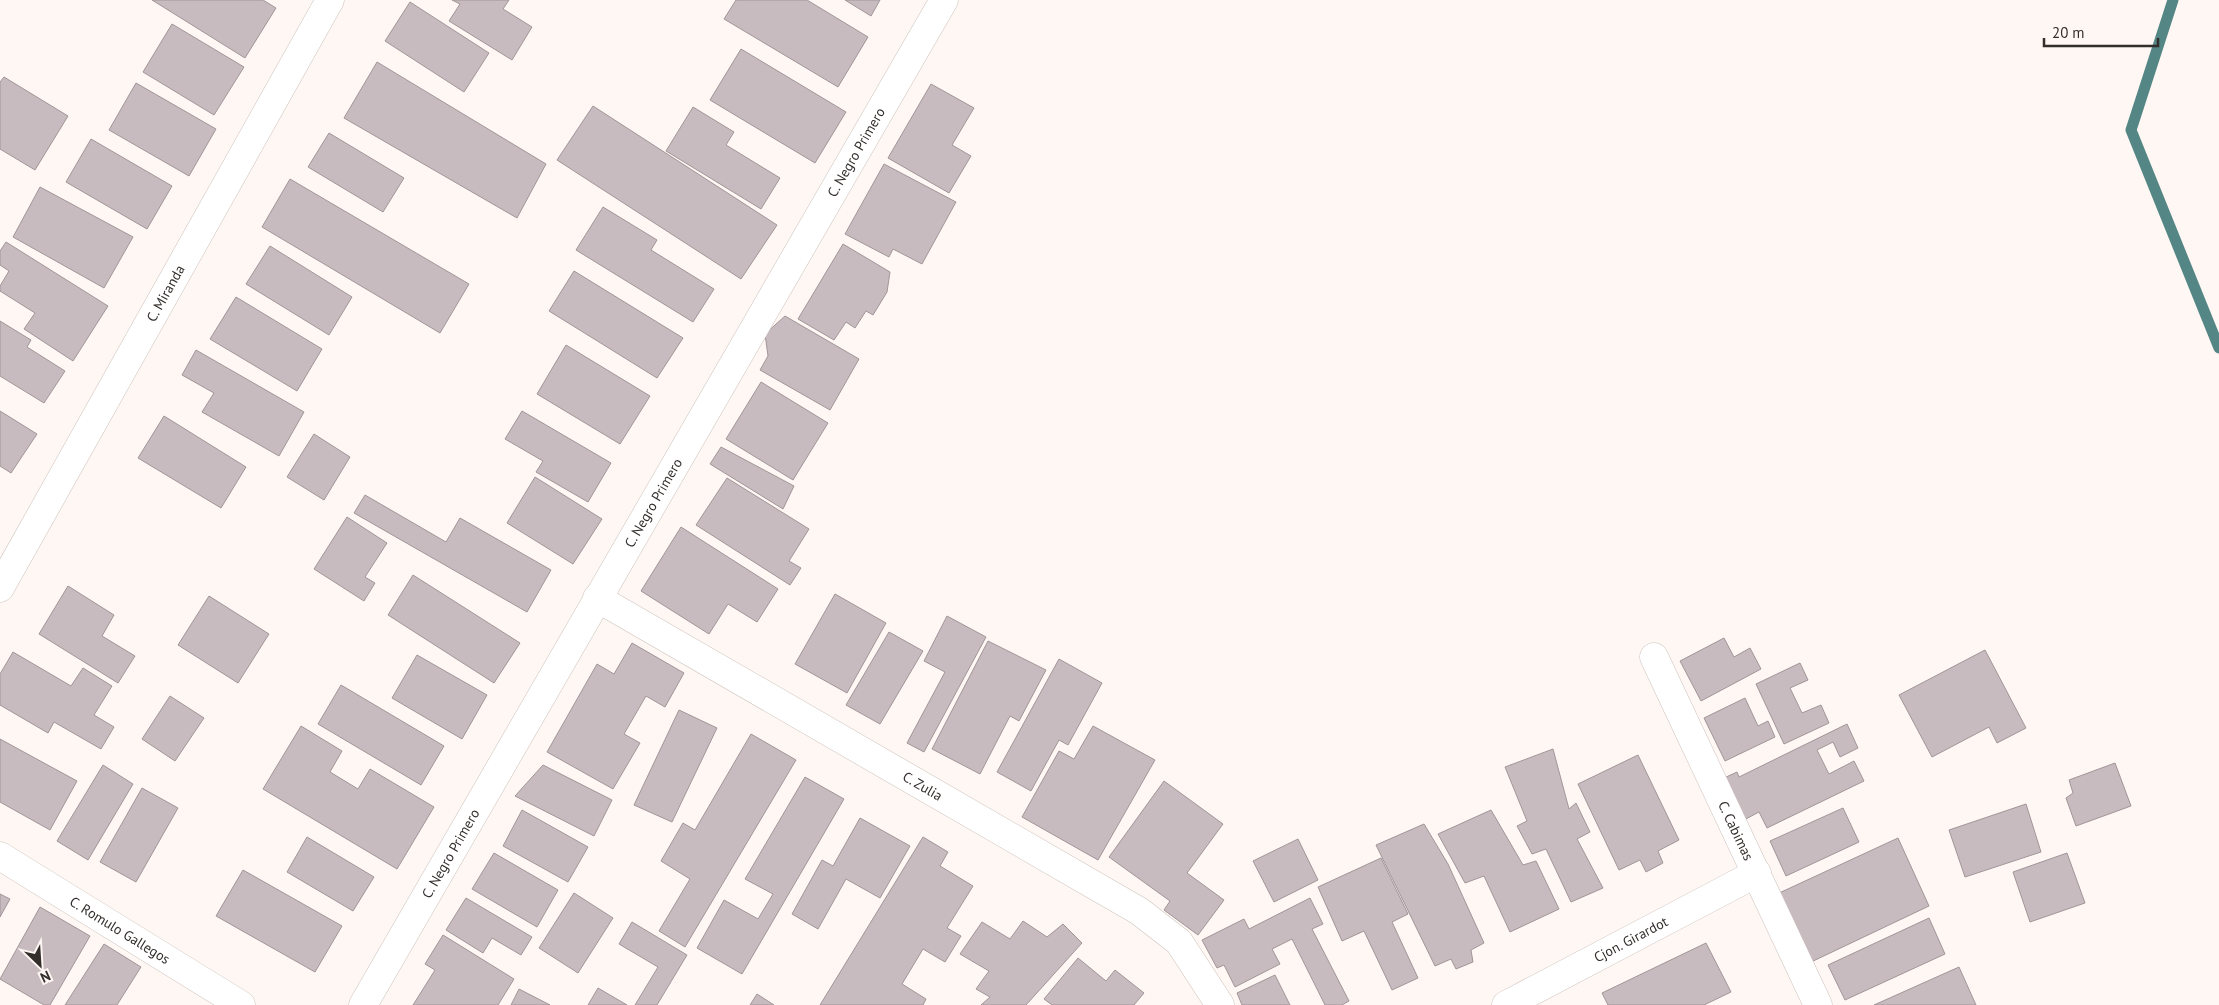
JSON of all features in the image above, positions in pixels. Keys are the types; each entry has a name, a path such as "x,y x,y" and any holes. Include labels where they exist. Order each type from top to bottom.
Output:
{"street":[{"name":"C. Miranda","path":"0,588 330,0"},
{"name":"C. Negro Primero","path":"363,1005 944,0"},
{"name":"C. Zulia","path":"597,598 1139,910 1179,942 1220,1005"},
{"name":"C. Cabimas","path":"1654,657 1818,1005"},
{"name":"C. Romulo Gallegos","path":"0,856 241,1005"},
{"name":"Cjon. Girardot","path":"1506,1005 1757,873"}],"building":[{"path":"152,0 263,0 276,8 245,58"},
{"path":"452,0 509,0 503,9 532,27 512,60 449,21 460,4"},
{"path":"736,0 807,0 868,37 838,87 724,19"},
{"path":"845,0 880,0 871,16"},
{"path":"410,2 489,53 464,92 385,41"},
{"path":"172,24 244,67 214,115 143,72"},
{"path":"741,49 846,112 815,163 710,100"},
{"path":"377,62 546,164 517,218 344,118"},
{"path":"4,77 68,116 35,170 0,149 0,82"},
{"path":"136,83 216,129 189,176 109,130"},
{"path":"931,84 974,108 952,145 971,156 949,193 888,158"},
{"path":"593,106 777,225 741,279 557,160"},
{"path":"693,107 734,132 726,145 780,178 761,209 666,151"},
{"path":"329,133 404,178 383,212 308,167"},
{"path":"91,139 172,186 147,229 66,182"},
{"path":"884,164 956,202 922,264 893,249 889,257 845,234"},
{"path":"290,179 469,284 440,333 262,227"},
{"path":"40,187 133,237 104,288 13,237"},
{"path":"603,207 657,240 651,250 714,289 693,322 576,250"},
{"path":"6,242 108,306 73,361 24,329 35,313 0,291 0,286 9,271 0,265 0,251"},
{"path":"843,244 890,272 887,292 873,315 866,311 855,328 846,322 834,340 798,319"},
{"path":"270,246 352,297 329,335 246,284"},
{"path":"574,271 683,338 657,378 549,311"},
{"path":"236,297 322,349 297,391 210,339"},
{"path":"785,316 859,359 830,410 760,370 768,356 765,334"},
{"path":"0,321 31,340 27,347 65,371 44,403 0,376"},
{"path":"566,345 650,396 620,444 537,394"},
{"path":"196,350 304,412 279,456 202,412 214,393 182,375"},
{"path":"761,382 828,423 793,480 726,439"},
{"path":"0,411 37,434 11,473 0,466"},
{"path":"522,411 611,463 588,502 536,472 543,461 505,439"},
{"path":"164,416 246,467 221,508 138,458"},
{"path":"314,434 350,457 324,500 287,477"},
{"path":"721,447 794,486 783,509 710,464"},
{"path":"535,477 602,519 573,564 507,523"},
{"path":"727,478 809,529 789,561 801,568 790,585 696,525"},
{"path":"365,495 446,542 460,518 551,570 527,612 354,513"},
{"path":"347,517 387,543 365,577 375,583 364,601 314,569"},
{"path":"681,527 778,589 757,622 728,604 709,634 641,591"},
{"path":"413,575 520,643 494,683 388,615"},
{"path":"68,586 114,615 102,636 135,656 118,683 39,634"},
{"path":"835,594 886,623 847,693 795,664"},
{"path":"209,596 269,634 238,683 178,645"},
{"path":"947,616 986,637 924,752 907,743 945,672 924,661"},
{"path":"889,632 923,651 880,724 846,705"},
{"path":"1724,638 1734,657 1750,648 1761,669 1701,701 1680,661"},
{"path":"988,641 1046,670 1019,721 1010,716 980,774 932,749"},
{"path":"632,643 684,673 665,707 646,696 624,734 640,743 613,789 547,752 597,664 614,674"},
{"path":"1985,650 2026,728 1997,743 1989,727 1932,757 1899,695"},
{"path":"13,652 71,686 83,668 112,686 94,715 114,727 101,749 54,722 48,733 0,705 0,674"},
{"path":"417,655 487,695 462,739 392,698"},
{"path":"1059,659 1102,683 1068,745 1059,740 1031,791 997,772"},
{"path":"1800,663 1808,680 1790,688 1802,713 1821,705 1829,723 1784,744 1756,684"},
{"path":"341,685 444,746 421,785 318,724"},
{"path":"170,696 204,718 175,761 142,739"},
{"path":"1745,698 1758,726 1768,721 1775,737 1725,761 1704,718"},
{"path":"679,710 717,728 672,822 634,805"},
{"path":"1847,724 1858,748 1840,757 1833,742 1817,750 1829,774 1854,761 1864,781 1767,828 1759,812 1742,821 1722,779 1737,772 1739,777"},
{"path":"301,726 342,751 330,772 358,789 370,769 434,807 397,869 263,789"},
{"path":"1093,726 1155,760 1098,860 1022,817 1059,751 1074,759"},
{"path":"751,734 796,760 685,947 659,931 690,879 661,861 683,823 695,830"},
{"path":"0,739 77,781 50,830 0,802"},
{"path":"1553,749 1569,809 1576,803 1590,832 1577,839 1603,888 1571,902 1546,849 1532,854 1517,826 1527,821 1505,767"},
{"path":"1638,755 1679,840 1658,851 1663,863 1646,872 1640,860 1619,870 1578,784"},
{"path":"2115,763 2131,806 2076,826 2066,798 2073,793 2069,780"},
{"path":"103,765 133,784 88,860 57,841"},
{"path":"543,765 612,800 594,836 515,796"},
{"path":"805,777 844,799 742,974 697,948 724,900 758,919 773,894 745,879"},
{"path":"1164,781 1223,824 1187,873 1224,900 1198,935 1164,910 1170,901 1109,857"},
{"path":"142,788 178,808 136,882 100,862"},
{"path":"2026,804 2041,852 1965,877 1949,830"},
{"path":"1843,808 1859,842 1786,876 1770,841"},
{"path":"522,810 588,847 568,882 503,846"},
{"path":"1491,810 1523,865 1536,861 1559,909 1510,932 1484,876 1465,883 1438,834"},
{"path":"860,818 910,846 880,898 846,879 818,929 792,914 822,860 833,866"},
{"path":"1424,824 1448,864 1484,943 1471,950 1473,962 1456,969 1451,959 1435,966 1376,845"},
{"path":"307,837 374,877 353,911 287,872"},
{"path":"923,837 948,852 940,866 973,886 947,928 961,936 945,962 923,949 902,984 926,999 923,1005 820,1005"},
{"path":"1898,838 1929,906 1809,963 1777,894"},
{"path":"1298,839 1318,880 1274,902 1253,861"},
{"path":"494,853 558,890 537,927 472,889"},
{"path":"2067,853 2085,903 2030,922 2013,872"},
{"path":"1381,858 1408,914 1392,922 1418,978 1392,990 1364,931 1342,941 1318,887"},
{"path":"243,870 342,926 315,972 216,916"},
{"path":"574,893 613,918 578,973 539,948"},
{"path":"0,894 10,899 0,917"},
{"path":"466,898 532,937 521,955 492,938 483,953 446,930"},
{"path":"1310,898 1323,924 1312,929 1349,1001 1342,1005 1325,1005 1292,939 1272,949 1280,964 1235,987 1224,965 1217,968 1202,940 1244,919 1249,929"},
{"path":"40,907 90,936 50,1005 44,1005 0,979"},
{"path":"1929,918 1945,954 1845,1000 1828,965"},
{"path":"1023,921 1047,937 1063,924 1082,943 1026,1005 981,1005 990,997 976,989 989,971 960,954 982,922 1010,939"},
{"path":"632,922 687,955 657,1005 635,1005 658,967 619,944"},
{"path":"443,935 514,979 498,1005 413,1005 435,970 425,964"},
{"path":"1706,943 1731,992 1704,1005 1608,1005 1602,993"},
{"path":"104,944 141,967 117,1005 65,1005"},
{"path":"1078,958 1106,981 1115,970 1144,993 1134,1005 1052,1005 1044,999"},
{"path":"1959,967 1976,1005 1874,1005"},
{"path":"1275,975 1290,1005 1242,1005 1237,993"},
{"path":"598,988 627,1005 588,1005"},
{"path":"519,989 550,1005 511,1005"},
{"path":"757,994 774,1005 750,1005"}],"waterway":[{"path":"2173,0 2131,130 2219,348"}]}
